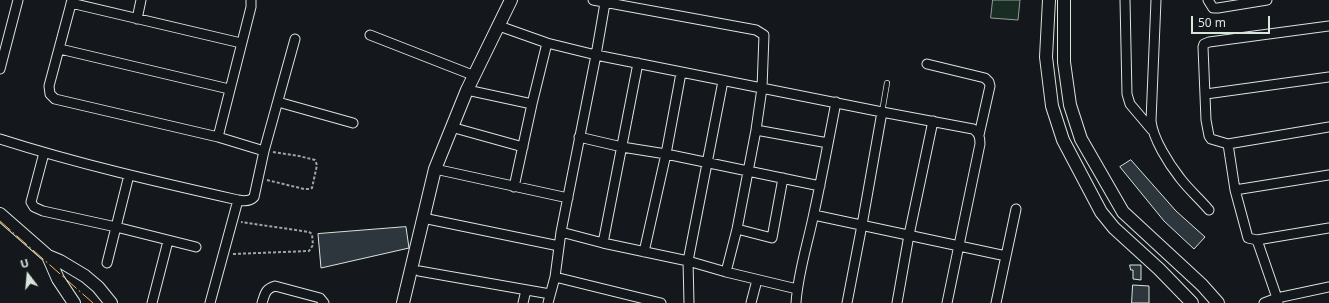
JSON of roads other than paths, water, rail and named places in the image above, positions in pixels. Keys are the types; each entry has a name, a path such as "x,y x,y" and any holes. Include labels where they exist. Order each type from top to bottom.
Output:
{"street":[{"path":"0,69 18,0"},
{"path":"137,19 141,0"},
{"path":"218,137 251,7 251,0"},
{"path":"403,303 435,169 467,90 511,0"},
{"path":"593,0 756,30 764,35 762,88 756,130 737,229 726,272"},
{"path":"1049,0 1046,57 1052,106 1063,140 1101,212 1114,228 1159,269 1192,303"},
{"path":"1064,0 1064,62 1070,105 1082,139 1123,212 1202,285 1218,303"},
{"path":"1125,0 1127,94 1130,104 1152,130"},
{"path":"1156,0 1150,121 1152,130 1157,142 1180,178 1209,210"},
{"path":"1208,0 1213,8 1218,8 1267,0"},
{"path":"241,43 137,19 71,1 60,49 49,86 50,94 55,99 218,137 264,151"},
{"path":"420,271 526,290 549,299 555,277 561,232 605,3"},
{"path":"499,26 547,43 596,55 681,73 973,129 979,135"},
{"path":"1329,26 1206,43 1203,48 1206,120 1211,139 1228,144 1329,127"},
{"path":"370,35 475,76"},
{"path":"0,139 44,153 129,175 238,200 246,201 252,199 254,197 264,151 295,39"},
{"path":"514,187 547,43"},
{"path":"60,49 230,89"},
{"path":"604,243 638,63"},
{"path":"927,64 985,78 989,82 990,86 979,135 980,144 947,303"},
{"path":"644,252 666,154 681,73"},
{"path":"1206,94 1329,77"},
{"path":"689,303 688,261 723,81"},
{"path":"467,90 532,104"},
{"path":"278,102 353,123"},
{"path":"796,303 797,288 805,246 814,215 836,102"},
{"path":"847,303 882,112"},
{"path":"897,303 909,235 933,121"},
{"path":"451,127 523,147"},
{"path":"756,130 828,143"},
{"path":"580,137 622,147 748,170 820,186"},
{"path":"1228,144 1235,190 1248,238 1257,240 1329,228"},
{"path":"44,153 31,202 34,207 43,211 116,226 168,241 196,247"},
{"path":"435,169 568,198"},
{"path":"107,263 129,175"},
{"path":"1235,190 1329,175"},
{"path":"737,229 772,238 783,178"},
{"path":"210,303 238,200"},
{"path":"996,303 1016,209"},
{"path":"0,214 48,256 60,261 85,276 98,287 111,303"},
{"path":"814,215 1006,256"},
{"path":"423,218 559,246"},
{"path":"561,232 688,261 756,280 797,288"},
{"path":"1257,240 1277,301"},
{"path":"152,303 168,241"},
{"path":"48,256 58,279 74,303"},
{"path":"555,277 661,303"},
{"path":"751,303 756,280"},
{"path":"262,303 265,292 268,288 275,286 320,298 324,303"},
{"path":"1264,303 1329,287"},
{"path":"523,303 526,290"}],"lane":[{"path":"882,112 887,83"}]}
